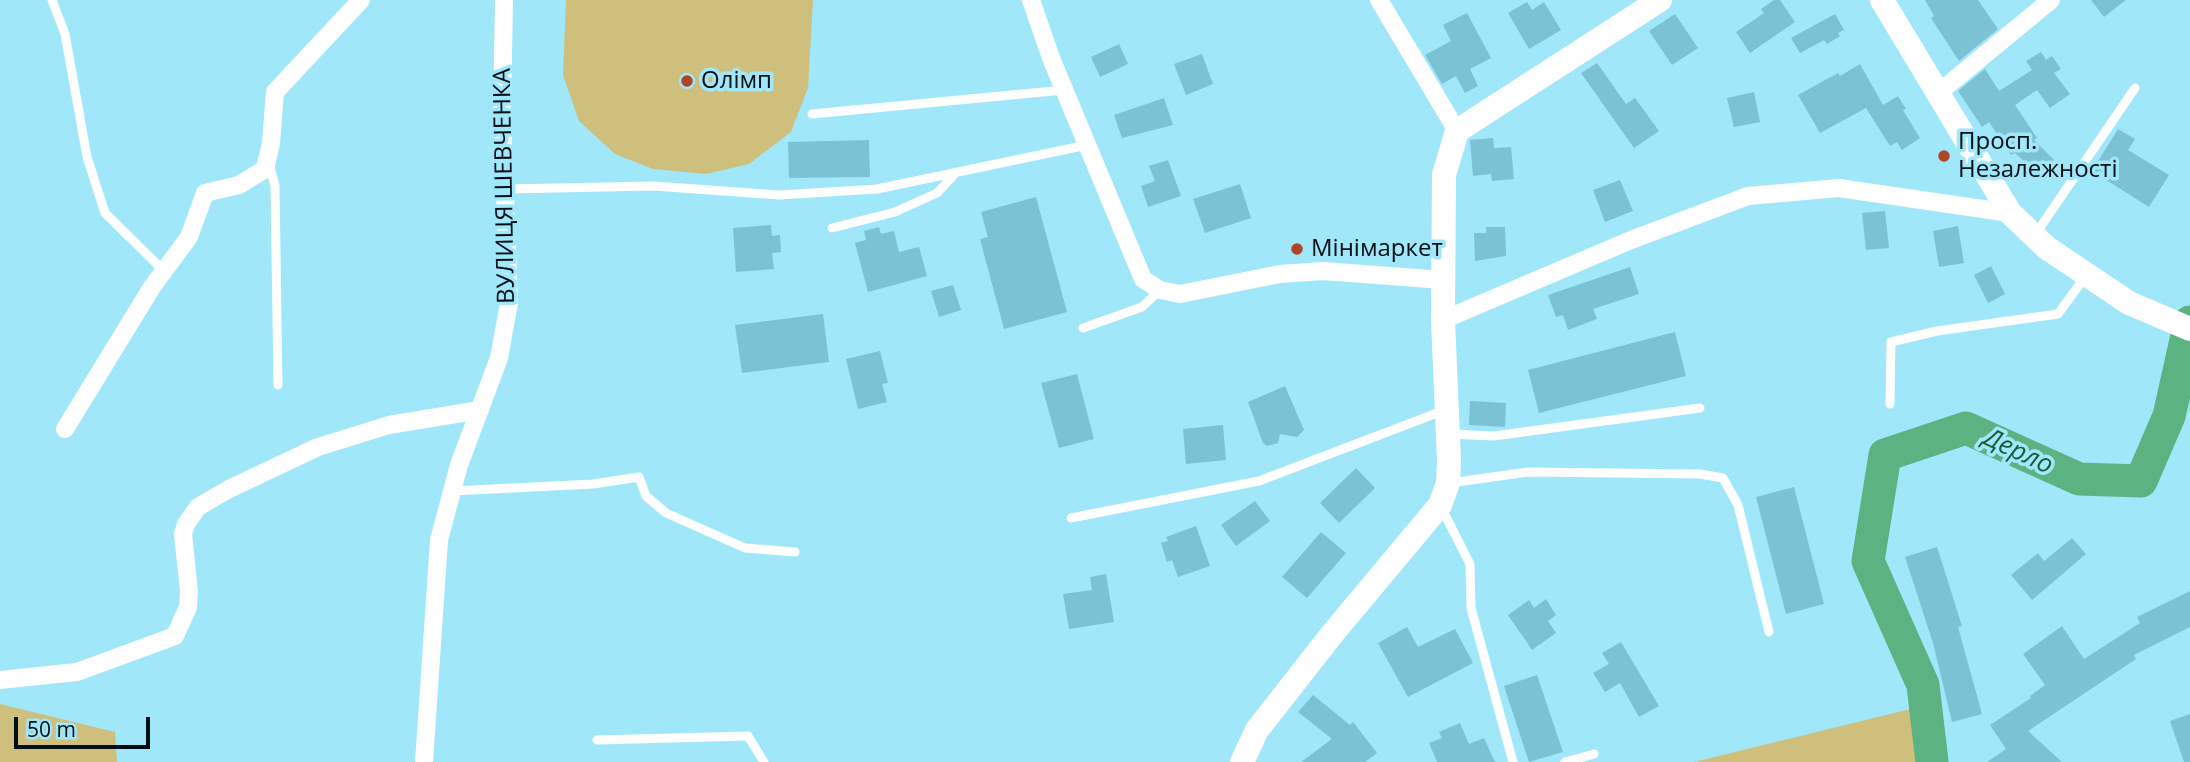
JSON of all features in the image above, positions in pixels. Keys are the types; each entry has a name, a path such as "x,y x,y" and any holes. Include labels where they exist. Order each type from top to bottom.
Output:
{"street":[{"path":"65,429 188,237 205,193 239,185 265,169 275,92 361,0"},
{"name":"ВУЛИЦЯ ШЕВЧЕНКА","path":"424,762 439,540 452,491 499,358 509,303 507,189 502,112 504,0"},
{"path":"1031,0 1064,90 1143,279 1160,290 1180,294 1280,274 1323,271 1443,279"},
{"path":"1379,0 1457,131"},
{"path":"1242,762 1257,730 1444,494 1448,434 1443,320 1444,175 1457,131 1660,0"},
{"path":"1882,0 2010,213 2035,236 2129,303 2190,329"},
{"path":"1937,94 2051,0"},
{"path":"1443,320 1631,240 1748,196 1839,188 2010,213"},
{"path":"0,680 77,672 175,636 188,607 183,534 186,524 198,507 229,489 318,447 389,425 480,410"}],"lane":[{"path":"52,0 65,34 87,157 105,213 164,271"},
{"path":"2035,236 2134,88"},
{"path":"811,114 1064,90"},
{"path":"507,189 654,186 779,195 877,190 953,176 1087,145"},
{"path":"268,157 275,186 278,385"},
{"path":"832,228 895,212 937,193 953,176"},
{"path":"1890,404 1891,342 1937,331 2058,314 2087,275"},
{"path":"1083,328 1142,307 1160,290"},
{"path":"1448,434 1494,436 1700,408"},
{"path":"1071,518 1259,481 1447,409"},
{"path":"1513,762 1471,608 1470,564 1444,494 1528,472 1700,474 1723,478 1738,505 1769,632"},
{"path":"452,491 593,484 639,477 646,496 666,513 745,548 795,552"},
{"path":"597,740 748,736 764,762"},
{"path":"1565,762 1594,754"}],"shaded area":[{"name":"Олімп","path":"566,0 813,0 808,88 791,132 749,164 706,174 653,169 615,154 579,121 563,75"},
{"path":"0,704 115,732 117,762 0,762"},
{"path":"1923,706 1941,762 1694,762"}],"building":[{"path":"1774,0 1780,0 1795,22 1750,53 1736,32 1764,13 1761,9"},
{"path":"1925,0 1978,0 1998,29 1959,61 1931,18 1934,16"},
{"path":"2091,0 2126,0 2104,17"},
{"path":"1527,2 1532,10 1544,2 1561,30 1529,49 1508,13"},
{"path":"1467,13 1491,58 1470,69 1478,86 1465,93 1456,76 1442,84 1425,55 1451,41 1443,25"},
{"path":"1675,14 1698,48 1672,65 1649,31"},
{"path":"1835,14 1844,30 1838,33 1840,36 1827,44 1824,40 1800,53 1791,38"},
{"path":"1119,44 1128,64 1100,77 1091,57"},
{"path":"2041,52 2046,60 2052,56 2061,69 2054,73 2070,94 2050,108 2037,90 2015,105 2037,138 2034,140 2054,160 2039,176 2015,153 2011,155 1989,122 1982,127 1958,91 1985,69 1999,91 2032,70 2026,61"},
{"path":"1202,54 1213,84 1186,95 1174,64"},
{"path":"1597,63 1626,104 1635,98 1659,131 1634,148 1581,73"},
{"path":"1860,64 1883,105 1898,96 1906,109 1903,110 1920,138 1902,150 1897,142 1890,146 1866,108 1820,133 1798,95"},
{"path":"1754,92 1760,122 1734,127 1727,98"},
{"path":"1164,98 1173,125 1122,138 1114,115"},
{"path":"2118,129 2135,139 2128,150 2169,175 2149,207 2092,171"},
{"path":"1493,138 1494,148 1511,147 1514,179 1492,181 1491,174 1473,176 1470,140"},
{"path":"869,140 870,177 789,178 788,142"},
{"path":"1168,160 1181,196 1148,207 1141,186 1155,181 1149,166"},
{"path":"1620,180 1633,211 1605,222 1593,190"},
{"path":"1240,184 1251,218 1205,233 1193,199"},
{"path":"1036,197 1067,312 1004,329 980,239 988,237 981,212"},
{"path":"1885,211 1889,248 1866,250 1862,213"},
{"path":"771,225 772,236 780,235 781,252 772,253 774,269 736,272 733,228"},
{"path":"1958,226 1964,263 1939,267 1933,231"},
{"path":"879,227 881,234 894,231 899,252 919,247 927,276 868,292 855,243 866,240 864,231"},
{"path":"1486,227 1505,227 1506,256 1475,261 1474,233 1486,233"},
{"path":"1991,266 2005,294 1988,303 1974,275"},
{"path":"1630,267 1639,294 1593,309 1597,319 1568,330 1563,315 1556,317 1548,295"},
{"path":"953,285 961,310 939,317 931,291"},
{"path":"823,314 829,362 742,373 735,325"},
{"path":"1675,332 1686,376 1539,413 1528,370"},
{"path":"880,351 888,383 882,384 887,402 858,409 846,359"},
{"path":"1077,374 1094,439 1059,448 1041,383"},
{"path":"1285,386 1304,430 1297,437 1280,434 1278,443 1267,446 1263,443 1248,402"},
{"path":"1470,401 1506,403 1505,427 1469,425"},
{"path":"1223,425 1226,460 1186,464 1183,429"},
{"path":"1356,468 1375,488 1339,523 1320,503"},
{"path":"1794,487 1824,604 1786,614 1756,497"},
{"path":"1255,501 1270,521 1236,546 1221,525"},
{"path":"1196,526 1210,566 1178,577 1172,560 1167,562 1161,543 1168,541 1166,537"},
{"path":"1321,532 1346,553 1307,598 1282,577"},
{"path":"2072,538 2086,554 2032,600 2011,575 2038,553 2044,561"},
{"path":"1937,547 1962,626 1958,627 1982,714 1952,722 1933,643 1905,557"},
{"path":"1106,574 1114,622 1069,629 1063,594 1092,590 1090,577"},
{"path":"2190,591 2190,627 2134,655 2136,659 2028,731 2062,762 1987,762 2006,749 1990,725 2031,698 2030,696 2045,685 2023,654 2062,626 2084,659 2140,623 2137,617"},
{"path":"1546,599 1556,615 1548,621 1556,633 1532,650 1508,615 1529,600 1534,608"},
{"path":"1407,627 1418,647 1455,629 1473,663 1408,697 1378,643"},
{"path":"1621,642 1659,706 1639,717 1620,683 1605,692 1593,673 1609,664 1602,653"},
{"path":"1537,675 1563,752 1529,762 1504,686"},
{"path":"1313,695 1350,725 1353,722 1377,753 1365,762 1301,762 1332,739 1298,712"},
{"path":"2190,714 2190,762 2184,762 2170,721"},
{"path":"1460,723 1469,744 1484,738 1495,762 1437,762 1429,743 1442,738 1439,732"}],"waterway":[{"name":"Дерло","path":"1932,762 1923,685 1868,561 1885,455 1966,428 2079,479 2141,481 2169,416 2190,322"}],"place":[{"name":"Олімп","path":"687,81"},
{"name":"Просп. Незалежності","path":"1944,156"},
{"name":"Мінімаркет","path":"1297,249"}]}
